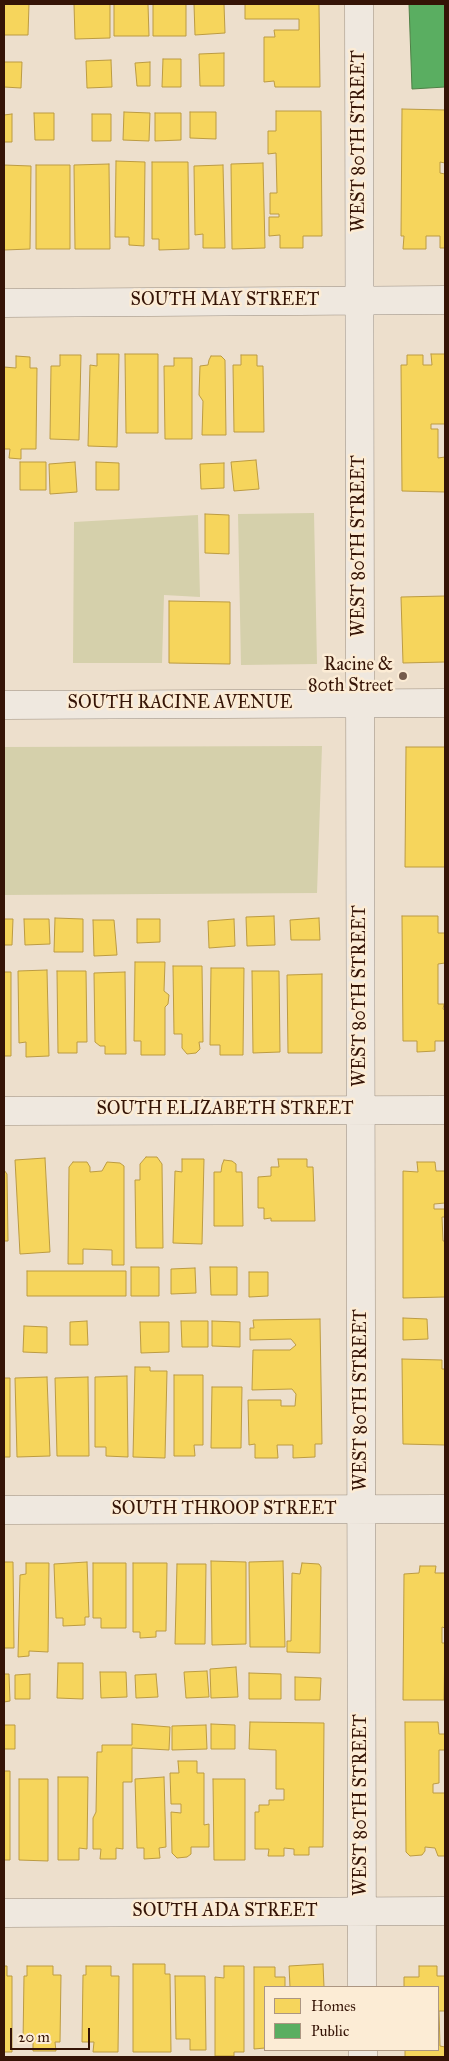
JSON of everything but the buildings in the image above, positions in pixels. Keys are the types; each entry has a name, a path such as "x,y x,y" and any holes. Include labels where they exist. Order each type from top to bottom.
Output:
{"street":[{"name":"WEST 80TH STREET","path":"359,4 362,1986"},
{"name":"SOUTH MAY STREET","path":"4,303 445,300"},
{"name":"SOUTH RACINE AVENUE","path":"4,705 445,703"},
{"name":"SOUTH ELIZABETH STREET","path":"4,1111 445,1110"},
{"name":"SOUTH THROOP STREET","path":"4,1510 445,1509"},
{"name":"SOUTH ADA STREET","path":"4,1913 445,1911"}],"shaded area":[{"path":"314,513 317,664 241,665 238,514"},
{"path":"198,515 200,597 164,595 162,663 73,663 74,522"},
{"path":"322,746 317,893 4,895 4,747"}],"place":[{"name":"Racine & 80th Street","path":"403,676"}]}
